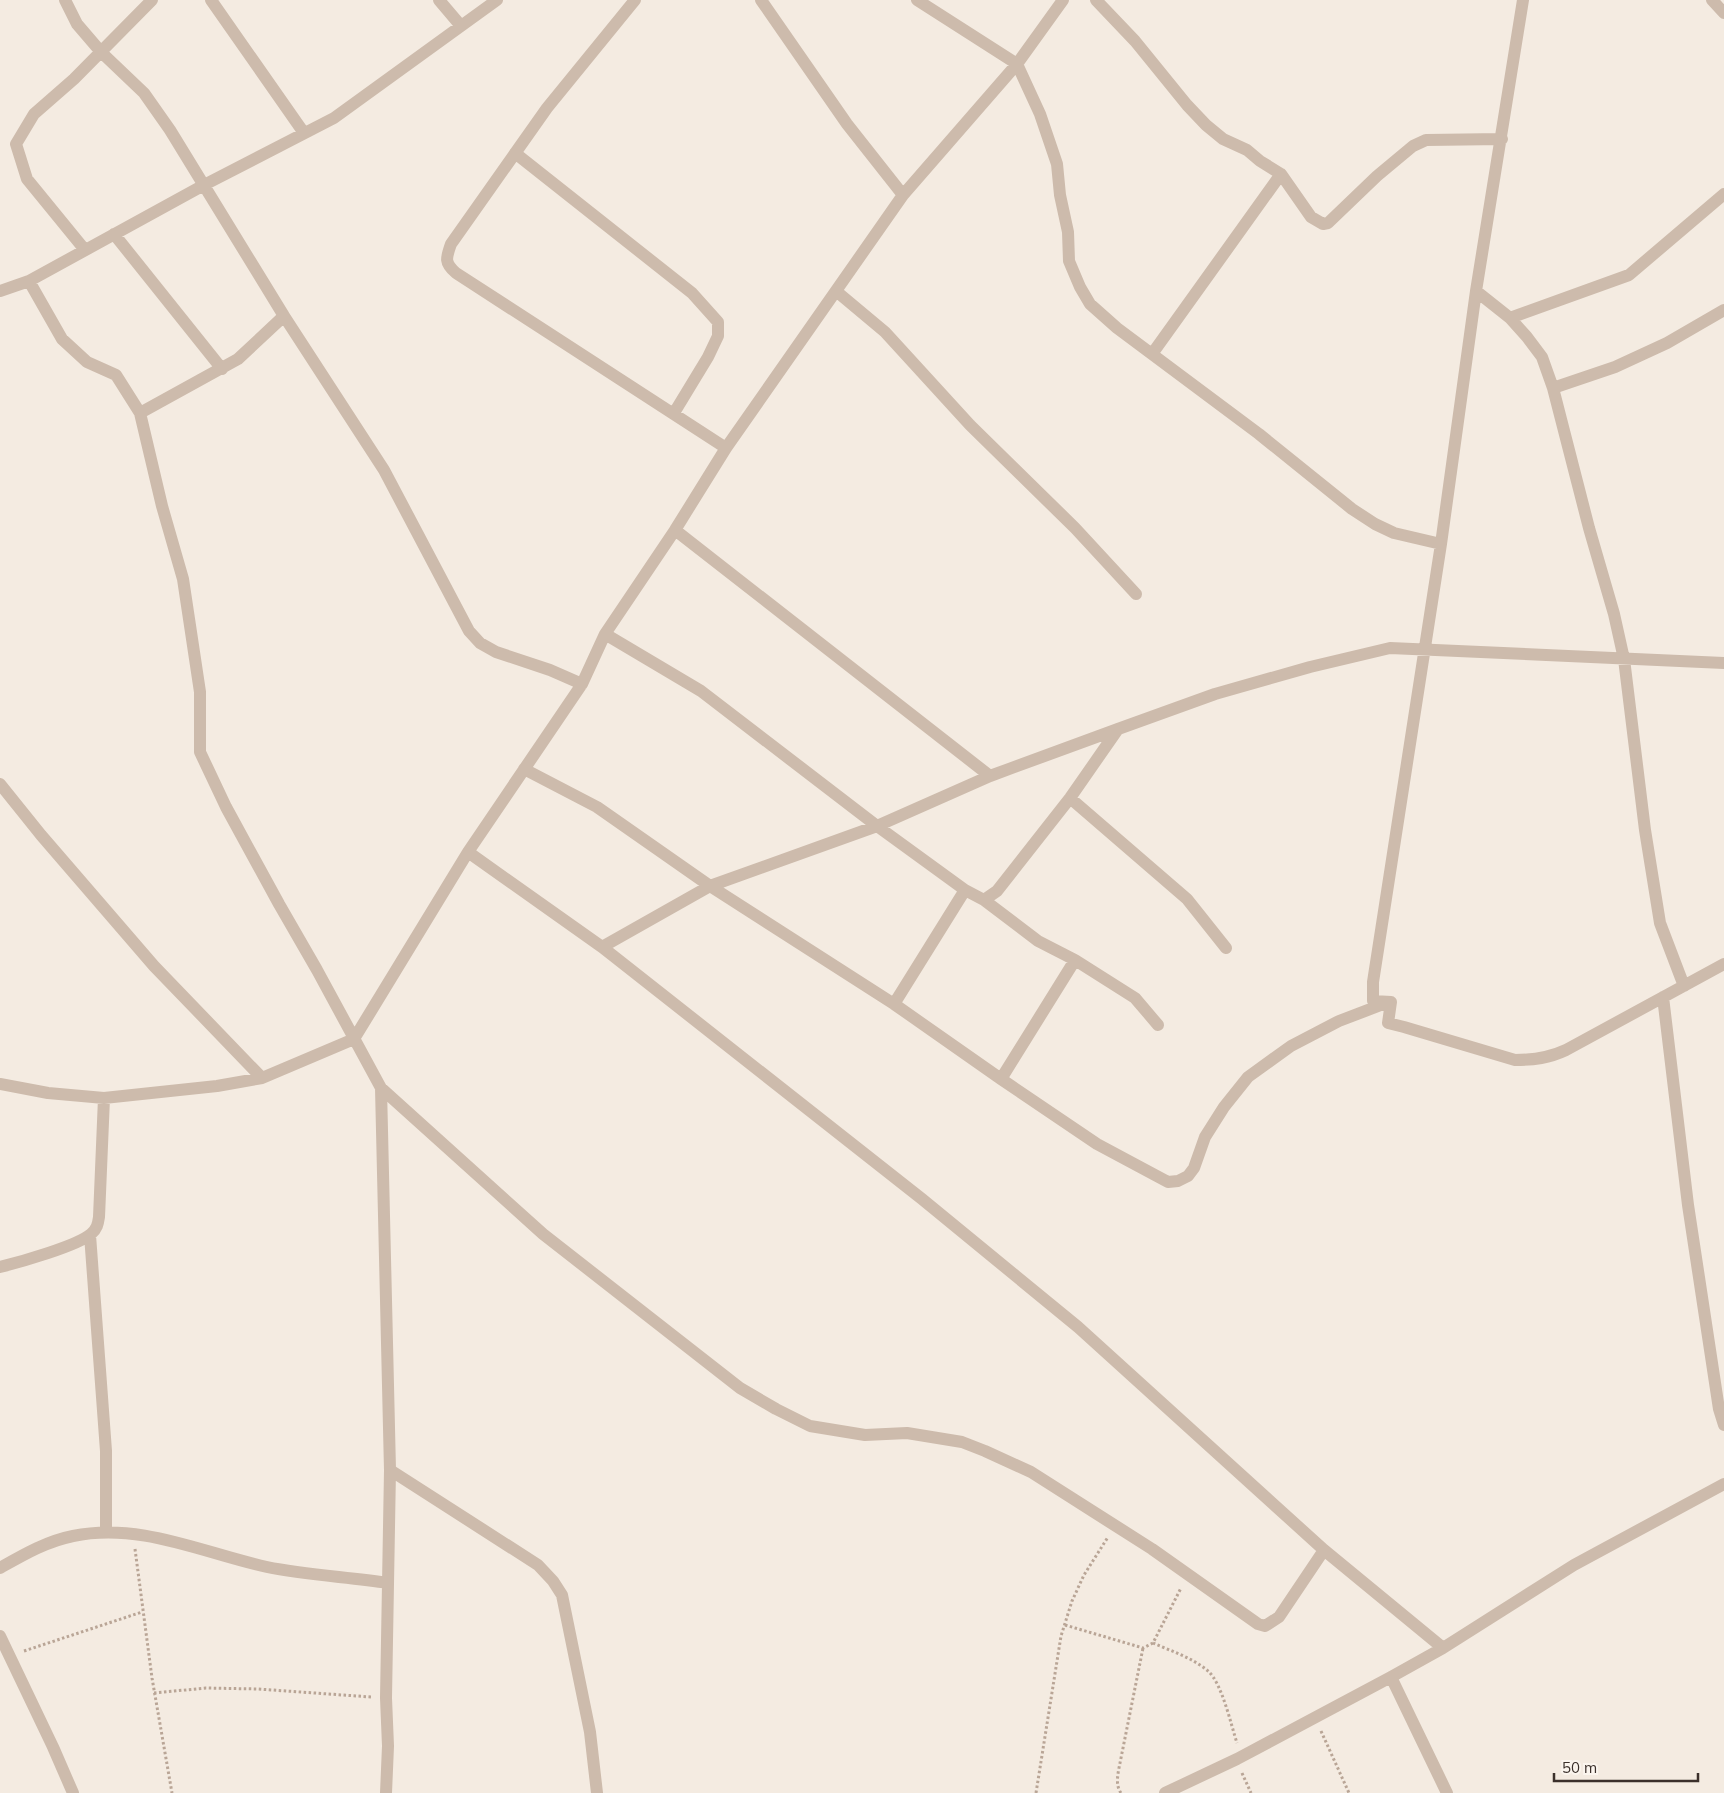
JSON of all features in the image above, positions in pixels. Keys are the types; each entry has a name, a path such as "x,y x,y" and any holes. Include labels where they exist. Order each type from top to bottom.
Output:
{"street":[{"path":"65,0 77,24 101,52 144,93 170,130 284,316 384,470 469,631 480,643 496,652 550,670 582,684"},
{"path":"85,250 26,179 16,144 34,114 74,79 152,0"},
{"path":"211,0 304,133"},
{"path":"438,0 461,26"},
{"path":"0,291 29,281 204,185 334,118 497,0"},
{"path":"635,0 547,108 451,244 447,262 449,267 726,448"},
{"path":"761,0 847,124 903,194"},
{"path":"917,0 1017,64 1040,114 1057,164 1060,195 1068,232 1069,261 1080,287 1090,304 1117,328 1273,445 1352,509 1394,534 1441,544"},
{"path":"0,1084 48,1093 104,1098 217,1086 262,1078 354,1039 468,852 582,684 604,634 675,530 726,448 903,194 1017,64 1063,0"},
{"path":"1096,0 1135,41 1206,125 1223,139 1246,150 1281,174 1311,217 1323,224 1328,223 1377,176 1413,146 1426,140 1502,138"},
{"path":"1391,1002 1373,1001 1373,982 1441,544 1476,291 1523,0"},
{"path":"1712,0 1724,13"},
{"path":"515,153 692,293 718,322 718,336 708,357 674,414"},
{"path":"1152,354 1281,174"},
{"path":"1510,318 1629,275 1724,194"},
{"path":"114,234 222,369"},
{"path":"29,281 62,339 87,362 116,375 140,413 183,579 200,692 200,752 226,806 278,904 381,1088 543,1234 740,1388 810,1426 865,1435 907,1433 962,1442 1031,1472 1115,1526 1258,1624 1265,1626 1279,1617 1324,1550"},
{"path":"836,291 885,332 957,412 1075,528 1136,594"},
{"path":"1476,291 1510,318 1542,357 1554,388 1589,528 1614,614 1624,659 1645,830 1660,923 1684,986"},
{"path":"1554,388 1615,367 1667,343 1724,310"},
{"path":"140,413 238,359 284,316"},
{"path":"675,530 990,776"},
{"path":"604,634 701,691 877,826 965,890 984,900 1038,941 1075,960 1135,998 1158,1025"},
{"path":"602,948 710,886 877,826 990,776 1118,729 1215,694 1310,667 1390,648 1724,664"},
{"path":"984,900 997,891 1070,798 1118,729"},
{"path":"524,769 597,807 710,886 894,1004 1097,1144 1168,1182 1178,1181 1188,1176 1194,1168 1205,1137 1224,1107 1248,1077 1291,1046 1339,1021 1391,1002"},
{"path":"0,784 154,966 262,1078"},
{"path":"1070,798 1187,899 1226,948"},
{"path":"468,852 602,948 922,1199 1078,1327 1324,1550 1443,1648"},
{"path":"894,1004 965,890"},
{"path":"1001,1079 1075,960"},
{"path":"1391,1002 1388,1024 1433,1035 1515,1060 1533,1060 1552,1057 1566,1050 1724,964"},
{"path":"1663,997 1688,1204 1724,1425"},
{"path":"381,1088 390,1470 386,1793"},
{"path":"0,1267 77,1242 90,1235 98,1224 104,1098"},
{"path":"90,1235 106,1451 106,1532"},
{"path":"390,1470 538,1565 553,1581 562,1595 590,1732 597,1793"},
{"path":"1165,1793 1236,1759 1443,1648 1574,1565 1724,1484"},
{"path":"0,1568 45,1544 73,1536 106,1532 148,1535 268,1567 388,1583"},
{"path":"0,1636 73,1793"},
{"path":"1390,1677 1447,1793"}],"path":[{"path":"1036,1793 1061,1636 1072,1601 1080,1584 1115,1526"},
{"path":"134,1534 142,1612 172,1793"},
{"path":"1065,1625 1143,1648 1153,1643 1188,1575"},
{"path":"9,1656 142,1612"},
{"path":"1153,1643 1192,1661 1210,1672 1226,1703 1237,1743 1236,1759 1251,1793"},
{"path":"1121,1793 1117,1782 1143,1648"},
{"path":"154,1693 206,1688 258,1688 386,1698"},
{"path":"1314,1717 1349,1793"}]}
